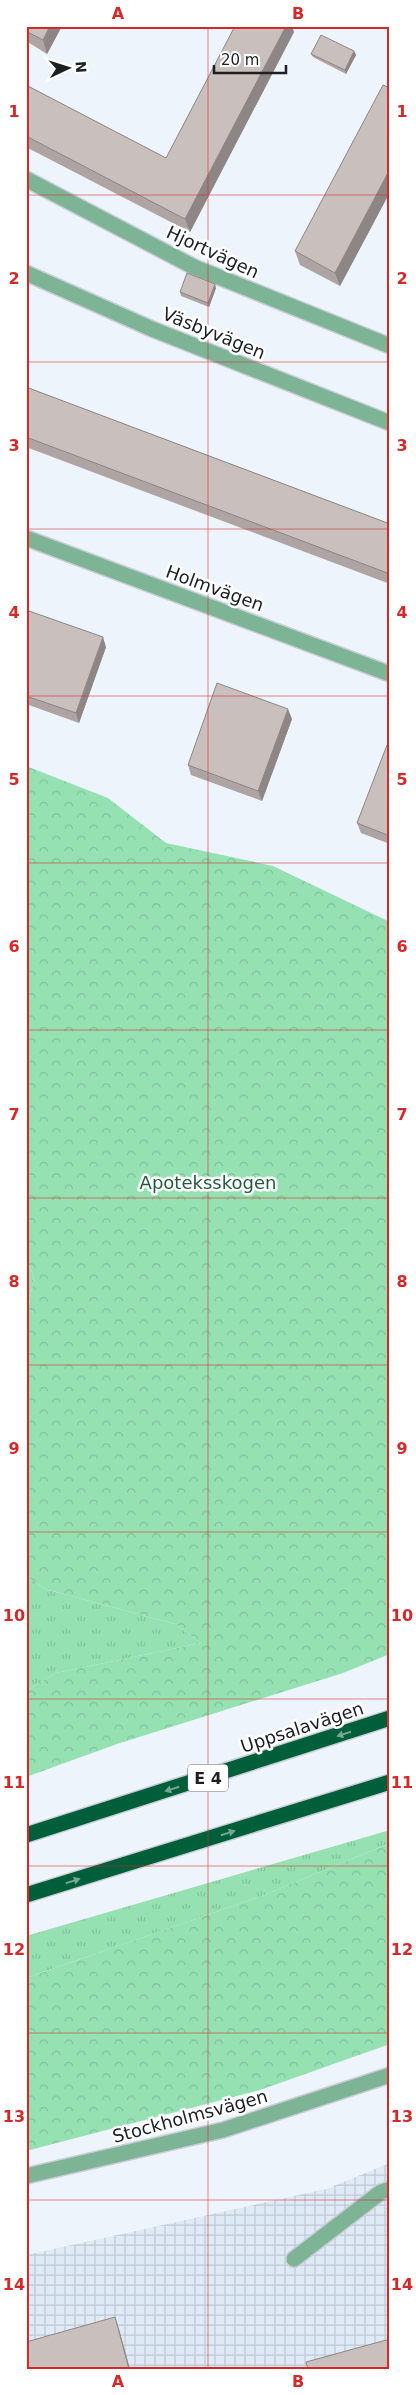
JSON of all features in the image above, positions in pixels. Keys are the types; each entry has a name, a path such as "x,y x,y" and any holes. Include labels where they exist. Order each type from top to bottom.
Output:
{"highway":[{"name":"Uppsalavägen","path":"26,1835 390,1718"},
{"path":"26,1894 390,1782"}],"street":[{"name":"Hjortvägen","path":"26,179 194,267 390,346"},
{"name":"Väsbyvägen","path":"26,273 152,329 390,423"},
{"name":"Holmvägen","path":"26,538 390,674"},
{"name":"Stockholmsvägen","path":"26,2176 223,2130 390,2075"},
{"path":"294,2259 380,2192 390,2189"}],"shaded area":[{"path":"390,2163 390,2369 26,2369 26,2255 326,2189"}],"green space":[{"name":"Apoteksskogen","path":"26,766 108,798 166,843 273,866 390,922 390,1654 343,1673 117,1744 26,1777 26,1691 56,1673 201,1643 175,1624 45,1589 26,1576 26,1321 34,1276 26,1259"},
{"path":"26,1259 34,1276 26,1321"},
{"path":"26,1576 45,1589 175,1624 201,1643 56,1673 26,1691"},
{"path":"390,1830 390,1843 262,1896 26,1978 26,1936"},
{"path":"390,1843 390,2044 260,2090 26,2151 26,1978 262,1896"}],"building":[{"path":"26,26 50,26 43,40 26,31"},
{"path":"235,26 286,26 185,219 26,136 26,85 166,158"},
{"path":"321,35 354,51 345,70 311,54"},
{"path":"383,85 390,88 390,169 335,273 295,251"},
{"path":"187,273 215,284 208,303 180,292"},
{"path":"26,387 390,524 390,574 26,437"},
{"path":"29,611 103,637 76,713 26,696 26,618"},
{"path":"217,683 288,709 258,791 188,765"},
{"path":"387,745 390,746 390,836 357,823"},
{"path":"390,2207 390,2218 387,2208"},
{"path":"115,2317 129,2369 26,2369 26,2342"},
{"path":"390,2339 390,2369 308,2369 306,2362"}]}
